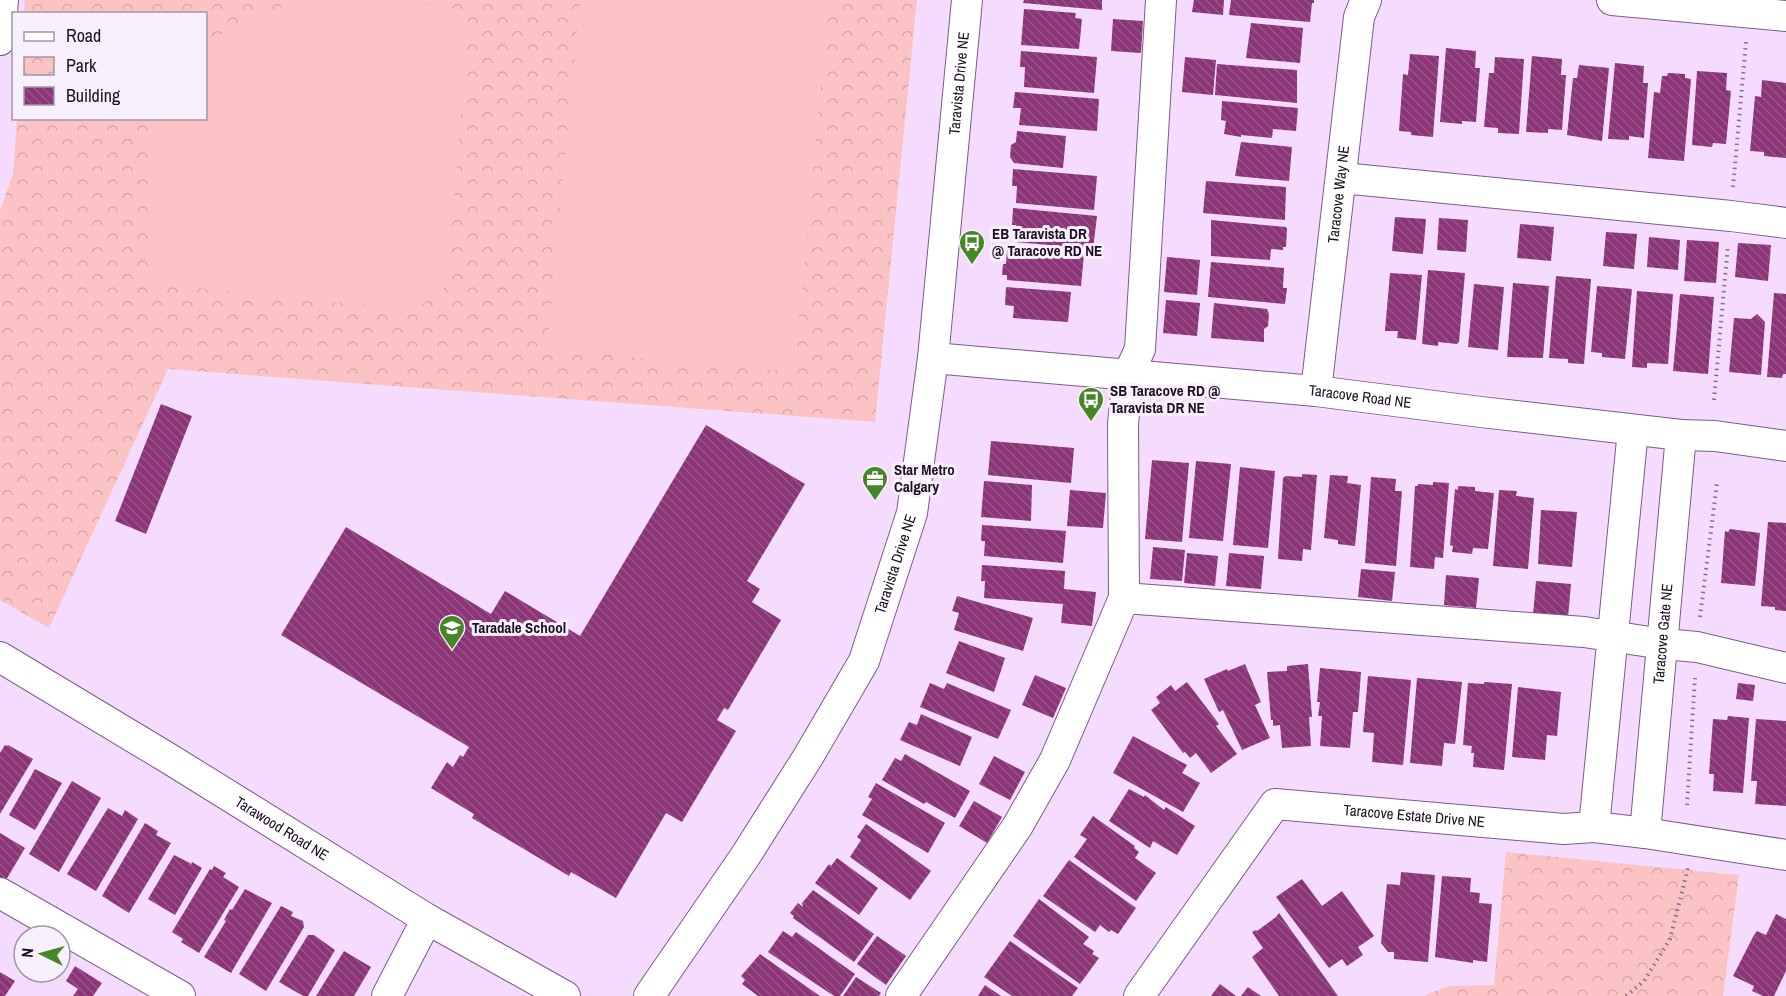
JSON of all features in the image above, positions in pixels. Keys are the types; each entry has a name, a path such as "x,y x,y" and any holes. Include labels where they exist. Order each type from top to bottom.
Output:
{"street":[{"path":"0,40 3,0"},
{"name":"Taravista Drive NE","path":"649,996 747,855 864,661 912,513 933,358 967,0"},
{"path":"901,996 1017,827 1055,760 1124,598 1123,424 1128,375 1140,349 1161,0"},
{"name":"Taracove Way NE","path":"1316,391 1359,17 1366,0"},
{"path":"1612,0 1786,16"},
{"path":"1342,178 1786,223"},
{"name":"Taracove Road NE","path":"933,358 1316,391 1633,430 1715,436 1786,446"},
{"path":"1594,827 1633,430"},
{"name":"Taracove Gate NE","path":"1645,833 1681,435"},
{"path":"1124,598 1613,635 1663,644 1697,647 1786,668"},
{"name":"Tarawood Road NE","path":"0,657 427,919 566,996"},
{"name":"Taracove Estate Drive NE","path":"1139,996 1275,804 1564,829 1594,827 1786,855"},
{"path":"0,893 180,996"},
{"path":"387,996 427,919"}],"path":[{"path":"1626,996 1644,981 1670,939 1689,865"}],"green space":[{"path":"25,0 917,0 875,422 168,369 49,628 0,600 0,210 13,174 17,120 207,120 207,12 24,12"},
{"path":"299,0 395,0 469,10 447,286 415,310 149,283 151,145 166,120 207,120 207,50 215,37"},
{"path":"580,0 829,0 794,372 547,349"},
{"path":"1506,852 1739,875 1723,996 1424,996 1448,986 1494,985"}],"building":[{"path":"1024,0 1102,0 1102,10 1023,3"},
{"path":"1194,0 1224,0 1223,15 1192,12"},
{"path":"1231,0 1314,0 1314,3 1312,3 1310,22 1229,15"},
{"path":"1024,9 1076,13 1075,18 1082,19 1079,49 1021,45"},
{"path":"1113,19 1143,21 1141,53 1111,51"},
{"path":"1251,23 1303,28 1300,63 1246,58"},
{"path":"1446,48 1476,51 1475,68 1480,68 1476,122 1462,121 1462,124 1440,122"},
{"path":"1021,51 1097,57 1094,93 1024,87 1025,67 1020,67"},
{"path":"1410,54 1439,56 1433,137 1411,135 1411,132 1399,131 1403,74 1408,75"},
{"path":"1532,56 1562,59 1561,75 1566,75 1562,130 1548,129 1548,133 1526,132"},
{"path":"1185,57 1216,60 1213,95 1182,92"},
{"path":"1495,57 1524,59 1519,134 1498,133 1498,128 1484,127 1489,73 1494,73"},
{"path":"1615,63 1644,66 1643,83 1648,83 1644,138 1629,136 1629,140 1608,139"},
{"path":"1217,64 1297,70 1297,103 1215,95"},
{"path":"1579,65 1609,68 1602,141 1567,135 1573,78 1577,78"},
{"path":"1697,71 1727,73 1726,90 1731,91 1726,144 1713,143 1712,147 1692,145"},
{"path":"1668,73 1685,74 1685,78 1691,79 1684,161 1648,158 1654,92 1660,93 1662,76 1667,76"},
{"path":"1762,80 1786,83 1786,158 1764,156 1764,152 1750,151 1755,96 1761,97"},
{"path":"1015,92 1099,99 1097,131 1019,125 1021,108 1013,108"},
{"path":"1222,101 1298,108 1296,131 1273,129 1272,138 1224,134 1226,121 1221,120"},
{"path":"1017,131 1066,136 1063,168 1014,163 1010,157 1011,145 1016,142"},
{"path":"1241,142 1292,147 1289,181 1235,176"},
{"path":"1013,169 1097,176 1094,210 1016,203 1017,186 1012,186"},
{"path":"1206,181 1286,187 1285,220 1203,213"},
{"path":"1013,208 1097,216 1093,249 1015,242 1016,225 1012,225"},
{"path":"1395,217 1426,219 1423,254 1392,251"},
{"path":"1439,218 1468,220 1466,252 1437,250"},
{"path":"1211,220 1286,227 1286,247 1283,247 1283,250 1271,249 1270,260 1211,256"},
{"path":"1520,224 1554,227 1551,261 1517,258"},
{"path":"1606,232 1637,234 1634,269 1603,266"},
{"path":"1649,237 1680,240 1678,270 1647,267"},
{"path":"1687,240 1719,242 1716,283 1684,281"},
{"path":"1738,243 1771,245 1768,281 1735,277"},
{"path":"1007,248 1084,254 1081,286 1007,280 1007,275 1002,275 1003,264 1006,264"},
{"path":"1167,257 1200,260 1197,295 1164,292"},
{"path":"1211,262 1284,268 1283,288 1287,288 1285,304 1208,297"},
{"path":"1428,270 1465,273 1457,344 1438,342 1438,346 1422,344"},
{"path":"1390,273 1422,275 1416,340 1397,338 1398,331 1385,331"},
{"path":"1556,276 1591,279 1584,364 1568,363 1568,359 1549,358"},
{"path":"1513,283 1549,286 1543,358 1507,357"},
{"path":"1474,284 1504,287 1498,350 1468,347"},
{"path":"1597,286 1632,289 1625,359 1602,357 1602,353 1591,352"},
{"path":"1006,287 1071,292 1068,322 1013,318 1014,306 1005,305"},
{"path":"1637,291 1673,294 1668,364 1647,363 1647,368 1632,367"},
{"path":"1774,293 1786,294 1786,374 1783,374 1782,378 1767,377"},
{"path":"1680,294 1714,297 1708,374 1673,371"},
{"path":"1166,300 1200,303 1197,336 1163,333"},
{"path":"1214,303 1267,309 1268,326 1264,329 1264,342 1211,338"},
{"path":"1757,314 1765,322 1761,375 1729,372 1734,318 1751,319"},
{"path":"161,404 192,416 146,534 115,521"},
{"path":"706,425 805,484 747,581 760,589 752,602 781,620 728,710 724,708 717,720 736,731 682,822 666,813 616,898 571,872 569,876 472,818 474,814 431,788 447,762 453,767 460,755 463,757 469,747 281,635 346,527 491,614 505,591 580,636"},
{"path":"991,441 1074,448 1071,483 988,475"},
{"path":"1152,460 1189,463 1182,542 1145,539"},
{"path":"1196,461 1231,464 1223,541 1189,538"},
{"path":"1240,467 1275,471 1268,548 1233,545"},
{"path":"1302,474 1317,475 1311,550 1303,549 1302,561 1278,559 1283,478 1286,476 1302,477"},
{"path":"1330,475 1348,476 1347,483 1361,485 1355,546 1338,544 1338,540 1324,538"},
{"path":"1371,477 1396,479 1395,491 1402,491 1396,566 1365,563"},
{"path":"984,481 1032,485 1031,521 981,517"},
{"path":"1433,482 1449,483 1443,558 1435,557 1434,569 1410,567 1415,486 1418,484 1433,485"},
{"path":"1458,486 1475,487 1475,491 1494,493 1488,549 1473,548 1472,554 1452,552 1453,546 1450,545 1455,489 1458,490"},
{"path":"1070,490 1106,493 1103,528 1067,526"},
{"path":"1499,490 1517,491 1516,496 1534,498 1528,569 1493,566"},
{"path":"1541,510 1577,512 1572,567 1538,564"},
{"path":"1768,522 1786,523 1786,611 1761,606"},
{"path":"982,525 1066,531 1063,563 984,556 985,541 981,541"},
{"path":"1730,529 1760,533 1755,586 1721,583 1725,531 1728,532"},
{"path":"1153,547 1185,550 1182,581 1150,579"},
{"path":"1187,553 1218,556 1215,586 1184,583"},
{"path":"1229,553 1264,556 1261,589 1226,586"},
{"path":"982,565 1065,571 1064,589 1096,592 1092,626 1061,623 1063,604 984,598 985,581 981,581"},
{"path":"1361,569 1395,572 1392,601 1358,597"},
{"path":"1446,575 1479,578 1476,608 1444,605"},
{"path":"1536,581 1571,584 1568,618 1533,615"},
{"path":"957,596 1033,618 1023,651 954,630 959,613 952,611"},
{"path":"959,641 1005,658 994,692 946,673"},
{"path":"1245,664 1261,702 1255,705 1270,738 1242,750 1223,710 1219,712 1204,679"},
{"path":"1308,664 1312,717 1309,717 1311,746 1282,748 1280,725 1273,726 1273,720 1271,720 1267,672 1287,671 1287,666"},
{"path":"1320,668 1361,672 1358,712 1353,712 1350,748 1320,746 1322,716 1318,716 1320,702 1317,702"},
{"path":"1035,675 1066,688 1053,718 1022,705"},
{"path":"1368,676 1411,680 1403,765 1372,762 1374,733 1363,732"},
{"path":"1417,678 1462,682 1455,744 1444,743 1442,766 1410,763"},
{"path":"1187,682 1219,724 1216,726 1237,754 1211,773 1196,753 1190,758 1185,752 1183,753 1151,710 1160,703 1156,697 1171,685 1175,691"},
{"path":"1484,682 1512,684 1504,770 1473,767 1472,746 1463,745 1468,683 1484,684"},
{"path":"930,683 944,689 947,683 1011,710 998,739 920,707"},
{"path":"1738,683 1755,685 1753,701 1736,699"},
{"path":"1518,687 1561,692 1557,736 1547,735 1545,760 1512,757"},
{"path":"921,714 972,737 960,766 900,740 909,722 917,725"},
{"path":"1728,716 1749,718 1743,793 1713,791 1714,774 1709,774 1713,719 1727,720"},
{"path":"1756,719 1786,721 1786,806 1755,804 1757,781 1751,781"},
{"path":"1133,736 1187,765 1182,773 1200,783 1183,812 1113,773"},
{"path":"5,745 33,759 0,814 0,753"},
{"path":"905,754 970,791 955,818 926,802 924,804 882,780 895,758 901,761"},
{"path":"994,756 1025,772 1010,800 979,784"},
{"path":"35,769 62,783 35,830 9,815"},
{"path":"72,781 101,798 59,872 29,854"},
{"path":"876,783 945,823 928,853 862,815 872,799 868,797"},
{"path":"1129,789 1144,797 1145,795 1164,810 1166,807 1195,826 1177,855 1153,841 1150,848 1109,821"},
{"path":"974,801 1002,817 987,843 959,826"},
{"path":"108,808 122,816 125,810 138,819 96,891 67,874"},
{"path":"1093,816 1135,846 1134,848 1139,852 1135,858 1156,873 1136,901 1074,857 1087,839 1080,835"},
{"path":"145,823 158,831 156,835 171,843 129,913 102,896"},
{"path":"866,824 931,871 910,900 850,857 861,840 857,837"},
{"path":"0,833 25,848 6,880 0,877"},
{"path":"174,855 191,865 192,862 202,868 175,915 148,899"},
{"path":"837,858 878,888 859,915 815,883 829,864 831,866"},
{"path":"1069,860 1136,908 1118,934 1111,930 1109,932 1100,925 1095,932 1043,896"},
{"path":"214,866 226,873 223,877 239,887 199,953 181,942 183,939 172,932"},
{"path":"1401,872 1435,875 1428,962 1394,959 1394,952 1388,952 1381,943 1387,884 1400,885"},
{"path":"1442,876 1471,878 1470,892 1480,893 1479,903 1492,904 1487,962 1473,960 1473,963 1435,957"},
{"path":"1302,879 1322,906 1342,891 1374,936 1358,947 1363,955 1347,966 1342,959 1329,968 1276,897"},
{"path":"245,889 272,903 231,973 204,957 226,921 224,920 230,909 232,910"},
{"path":"813,890 874,934 854,962 793,918 794,916 790,913 798,903 803,907 802,903"},
{"path":"1039,899 1089,937 1083,944 1094,951 1092,954 1099,958 1080,984 1013,936"},
{"path":"281,906 293,912 291,916 303,921 304,927 266,991 239,974"},
{"path":"1279,913 1338,996 1279,996 1252,957 1263,948 1252,932 1257,931"},
{"path":"1776,914 1786,919 1786,971 1774,996 1763,996 1752,991 1754,986 1733,976 1754,935 1757,931 1766,935"},
{"path":"783,931 792,937 796,932 855,974 840,996 834,996 768,952"},
{"path":"308,935 314,935 335,950 308,996 303,996 279,982"},
{"path":"877,936 906,956 886,985 857,964"},
{"path":"1010,941 1078,988 1072,996 1012,996 984,977"},
{"path":"344,951 371,967 354,996 316,996"},
{"path":"760,954 820,996 758,996 742,984 745,980 741,976"},
{"path":"75,966 102,983 93,996 73,996 78,989 70,984"},
{"path":"0,972 12,979 13,984 5,996 0,996"},
{"path":"856,977 881,993 879,996 843,996"},
{"path":"1220,984 1236,996 1211,996"},
{"path":"985,985 1001,996 978,996"},
{"path":"1248,987 1261,996 1241,996"}],"place":[{"name":"EB Taravista DR @ Taracove RD NE","path":"972,266"},
{"name":"SB Taracove RD @ Taravista DR NE","path":"1091,423"},
{"name":"Star Metro Calgary","path":"875,502"},
{"name":"Taradale School","path":"452,651"}]}
